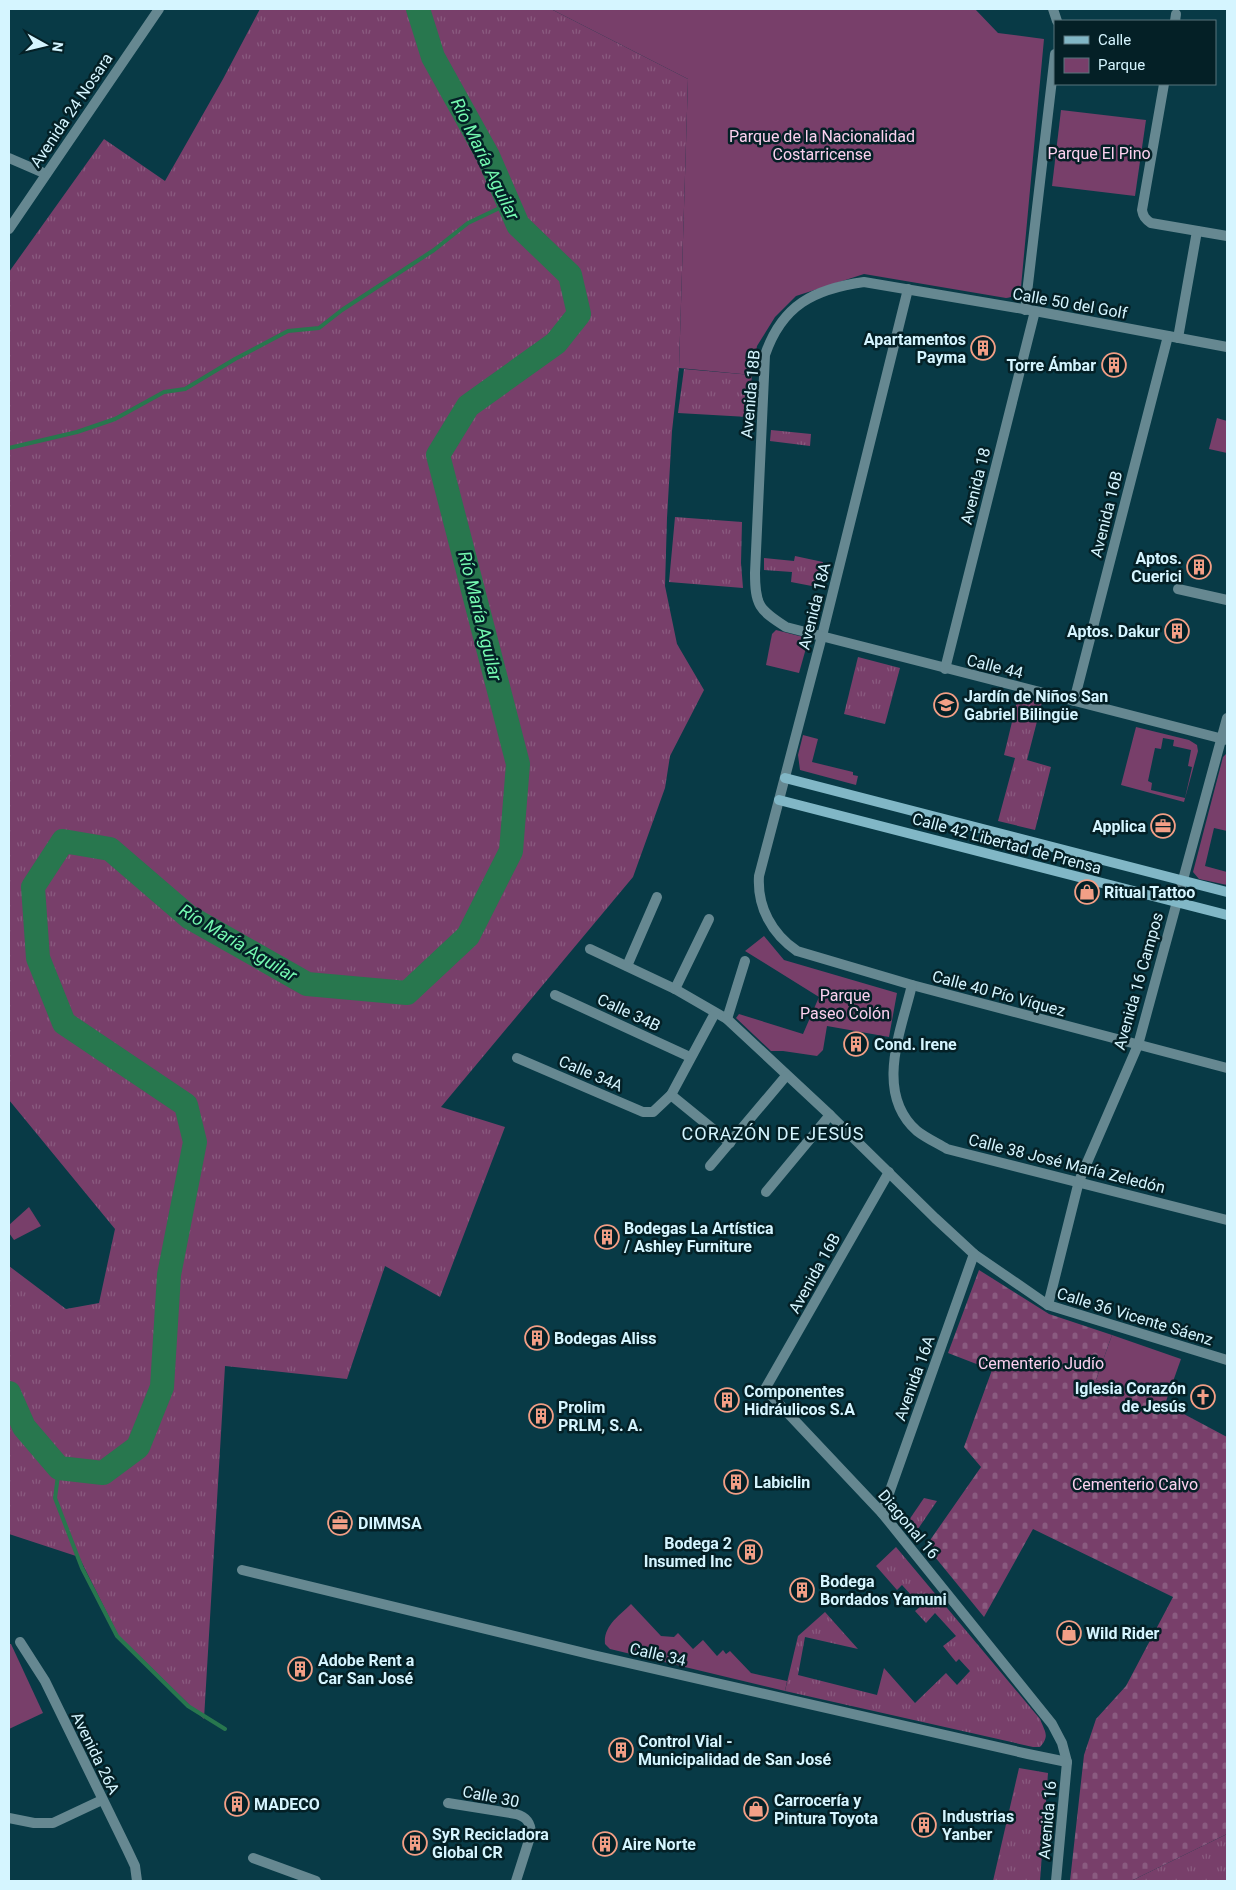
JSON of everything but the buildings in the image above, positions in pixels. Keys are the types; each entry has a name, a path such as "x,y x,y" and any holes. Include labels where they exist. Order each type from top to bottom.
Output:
{"main road":[{"name":"Calle 42 Libertad de Prensa","path":"785,778 1227,892"},
{"name":"Calle 42 Libertad de Prensa","path":"779,800 1227,915"}],"street":[{"name":"Avenida 24 Nosara","path":"9,229 159,9"},
{"name":"Avenida 18","path":"945,668 1030,310 1054,64"},
{"path":"1164,85 1142,210 1143,215 1151,223 1227,236"},
{"path":"9,158 46,174"},
{"name":"Avenida 16B","path":"1074,701 1173,337 1196,231"},
{"name":"Avenida 18B","path":"762,608 755,595 755,573 765,355 770,339 785,318 799,305 818,292 864,282 908,289"},
{"name":"Calle 50 del Golf","path":"908,289 1227,347"},
{"name":"Avenida 18A","path":"773,928 765,913 758,886 759,876 822,636 908,289"},
{"path":"1178,589 1227,600"},
{"name":"Calle 44","path":"762,608 772,618 786,627 1224,739"},
{"name":"Avenida 16 Campos","path":"1048,1305 1079,1181 1138,1045 1182,881 1224,739 1227,718"},
{"path":"627,966 657,898"},
{"path":"675,989 709,918"},
{"name":"Calle 40 Pío Víquez","path":"773,928 784,942 797,951 912,985 1227,1068"},
{"name":"Calle 36 Vicente Sáenz","path":"590,949 675,989 726,1019 830,1115 974,1254 1048,1305 1227,1360"},
{"path":"726,1019 745,961"},
{"name":"Calle 38 José María Zeledón","path":"912,985 892,1066 893,1089 898,1104 916,1130 947,1148 1227,1220"},
{"name":"Calle 34B","path":"555,994 690,1057"},
{"path":"716,1013 690,1057 671,1095 730,1143"},
{"name":"Calle 34A","path":"518,1058 643,1112 653,1112 671,1095"},
{"path":"710,1166 786,1076"},
{"path":"766,1192 830,1115"},
{"name":"Avenida 16B","path":"766,1390 889,1172"},
{"name":"Avenida 16A","path":"882,1513 974,1254"},
{"name":"Diagonal 16","path":"766,1390 882,1513 1052,1724 1062,1742 1067,1762"},
{"name":"Calle 34","path":"242,1570 593,1655 1067,1762"},
{"name":"Avenida 26A","path":"20,1642 45,1681 135,1866 137,1881"},
{"name":"Avenida 16","path":"1056,1881 1067,1762"},
{"path":"9,1818 34,1823 53,1823 102,1800"},
{"name":"Calle 30","path":"448,1803 516,1814 528,1820 531,1834 516,1881"},
{"path":"253,1858 316,1881"}],"green space":[{"path":"260,9 551,9 688,79 679,368 672,431 665,586 677,644 704,690 670,756 665,788 633,877 441,1107 505,1127 440,1297 385,1266 347,1379 225,1366 204,1719 118,1635 79,1557 9,1534 9,1266 66,1309 99,1303 115,1229 9,1100 9,272 104,139 165,181"},
{"name":"Parque de la Nacionalidad Costarricense","path":"551,9 975,9 998,33 1044,39 1021,287 1015,295 1006,298 864,274 796,296 775,317 757,346 752,375 679,368 688,79"},
{"name":"Parque El Pino","path":"1061,110 1146,120 1135,196 1052,186"},
{"path":"684,369 752,375 748,417 678,413"},
{"path":"1217,418 1227,421 1227,453 1209,449"},
{"path":"771,430 811,434 810,446 770,441"},
{"path":"675,517 742,522 741,563 743,588 669,582"},
{"path":"795,556 823,562 817,587 791,582 792,572 764,570 764,558 794,561"},
{"path":"776,630 807,638 808,641 799,673 766,665 772,634"},
{"path":"858,657 900,668 885,724 844,714"},
{"path":"1018,697 1042,702 1027,760 1051,767 1035,830 998,821 1015,758 1004,755"},
{"path":"1136,727 1189,740 1197,745 1198,751 1184,802 1121,785","holes":["1163,738 1174,740 1173,746 1191,750 1188,766 1192,767 1185,798 1151,790 1152,783 1148,781 1155,748 1161,749"]},
{"path":"803,735 818,739 812,762 853,772 853,775 858,776 856,785 800,770 798,755"},
{"path":"1227,753 1227,831 1214,828 1205,866 1227,872 1227,885 1199,879 1193,872 1223,757"},
{"name":"Parque Paseo Colón","path":"764,936 784,960 897,993 889,1037 827,1026 823,1050 817,1056 771,1051 736,1018 739,1014 803,1034 819,997 745,951"},
{"path":"29,1207 41,1226 14,1240 9,1233 9,1225"},
{"name":"Cementerio Calvo","path":"979,1270 1049,1314 1112,1335 1096,1380 1165,1404 1227,1437 1227,1834 1131,1881 1070,1881 1084,1755 1096,1719 1126,1686 1173,1597 1033,1529 984,1617 926,1546 981,1467 964,1447 992,1370 948,1353"},
{"path":"1112,1335 1181,1359 1165,1404 1096,1380"},
{"path":"924,1498 937,1501 918,1529 909,1520"},
{"path":"896,1547 1040,1719 1046,1737 1040,1747 1033,1747 785,1691 798,1636 825,1612 858,1649 805,1637 798,1675 877,1695 884,1668 915,1703 946,1673 957,1685 970,1671 959,1659 956,1662 943,1646 956,1636 935,1613 926,1623 915,1611 921,1606 902,1585 897,1590 876,1566"},
{"path":"631,1604 661,1636 674,1637 678,1633 693,1649 703,1640 717,1656 723,1650 726,1654 730,1651 751,1673 787,1681 785,1691 610,1649 605,1644 609,1626"},
{"path":"9,1644 11,1644 43,1713 9,1729"},
{"path":"1019,1768 1048,1773 1040,1881 993,1881"},
{"path":"1227,1834 1227,1881 1131,1881"}],"waterway":[{"name":"Río María Aguilar","path":"9,1393 24,1427 59,1468 103,1473 138,1447 162,1387 169,1275 195,1142 186,1105 64,1023 38,958 33,887 63,841 110,849 189,917 307,984 407,993 468,936 511,851 518,764 438,455 468,406 556,343 579,314 570,275 518,225 488,156 433,57 418,9"},
{"path":"9,448 77,432 115,419 164,392 185,389 235,359 288,331 319,328 342,310 434,250 468,223 508,204"},
{"path":"59,1468 55,1498 82,1568 117,1636 188,1706 225,1729"}],"place":[{"name":"Apartamentos Payma","path":"983,348"},
{"name":"Torre Ámbar","path":"1114,365"},
{"name":"Aptos. Cuerici","path":"1199,567"},
{"name":"Aptos. Dakur","path":"1177,631"},
{"name":"Jardín de Niños San Gabriel Bilingüe","path":"946,705"},
{"name":"Applica","path":"1163,826"},
{"name":"Ritual Tattoo","path":"1087,892"},
{"name":"Cond. Irene","path":"856,1044"},
{"name":"Bodegas La Artística / Ashley Furniture","path":"607,1237"},
{"name":"Bodegas Aliss","path":"537,1338"},
{"name":"Iglesia Corazón de Jesús","path":"1203,1397"},
{"name":"Componentes Hidráulicos S.A","path":"727,1400"},
{"name":"Prolim PRLM, S. A.","path":"541,1416"},
{"name":"Labiclin","path":"736,1482"},
{"name":"DIMMSA","path":"340,1523"},
{"name":"Bodega 2 Insumed Inc","path":"750,1552"},
{"name":"Bodega Bordados Yamuni","path":"802,1590"},
{"name":"Wild Rider","path":"1069,1633"},
{"name":"Adobe Rent a Car San José","path":"300,1669"},
{"name":"Control Vial - Municipalidad de San José","path":"621,1750"},
{"name":"MADECO","path":"237,1804"},
{"name":"Carrocería y Pintura Toyota","path":"756,1809"},
{"name":"Industrias Yanber","path":"924,1825"},
{"name":"SyR Recicladora Global CR","path":"415,1843"},
{"name":"Aire Norte","path":"605,1844"}],"district":[{"name":"CORAZÓN DE JESÚS","path":"773,1134"}],"park label":[{"name":"Cementerio Judío","path":"1041,1363"}]}
